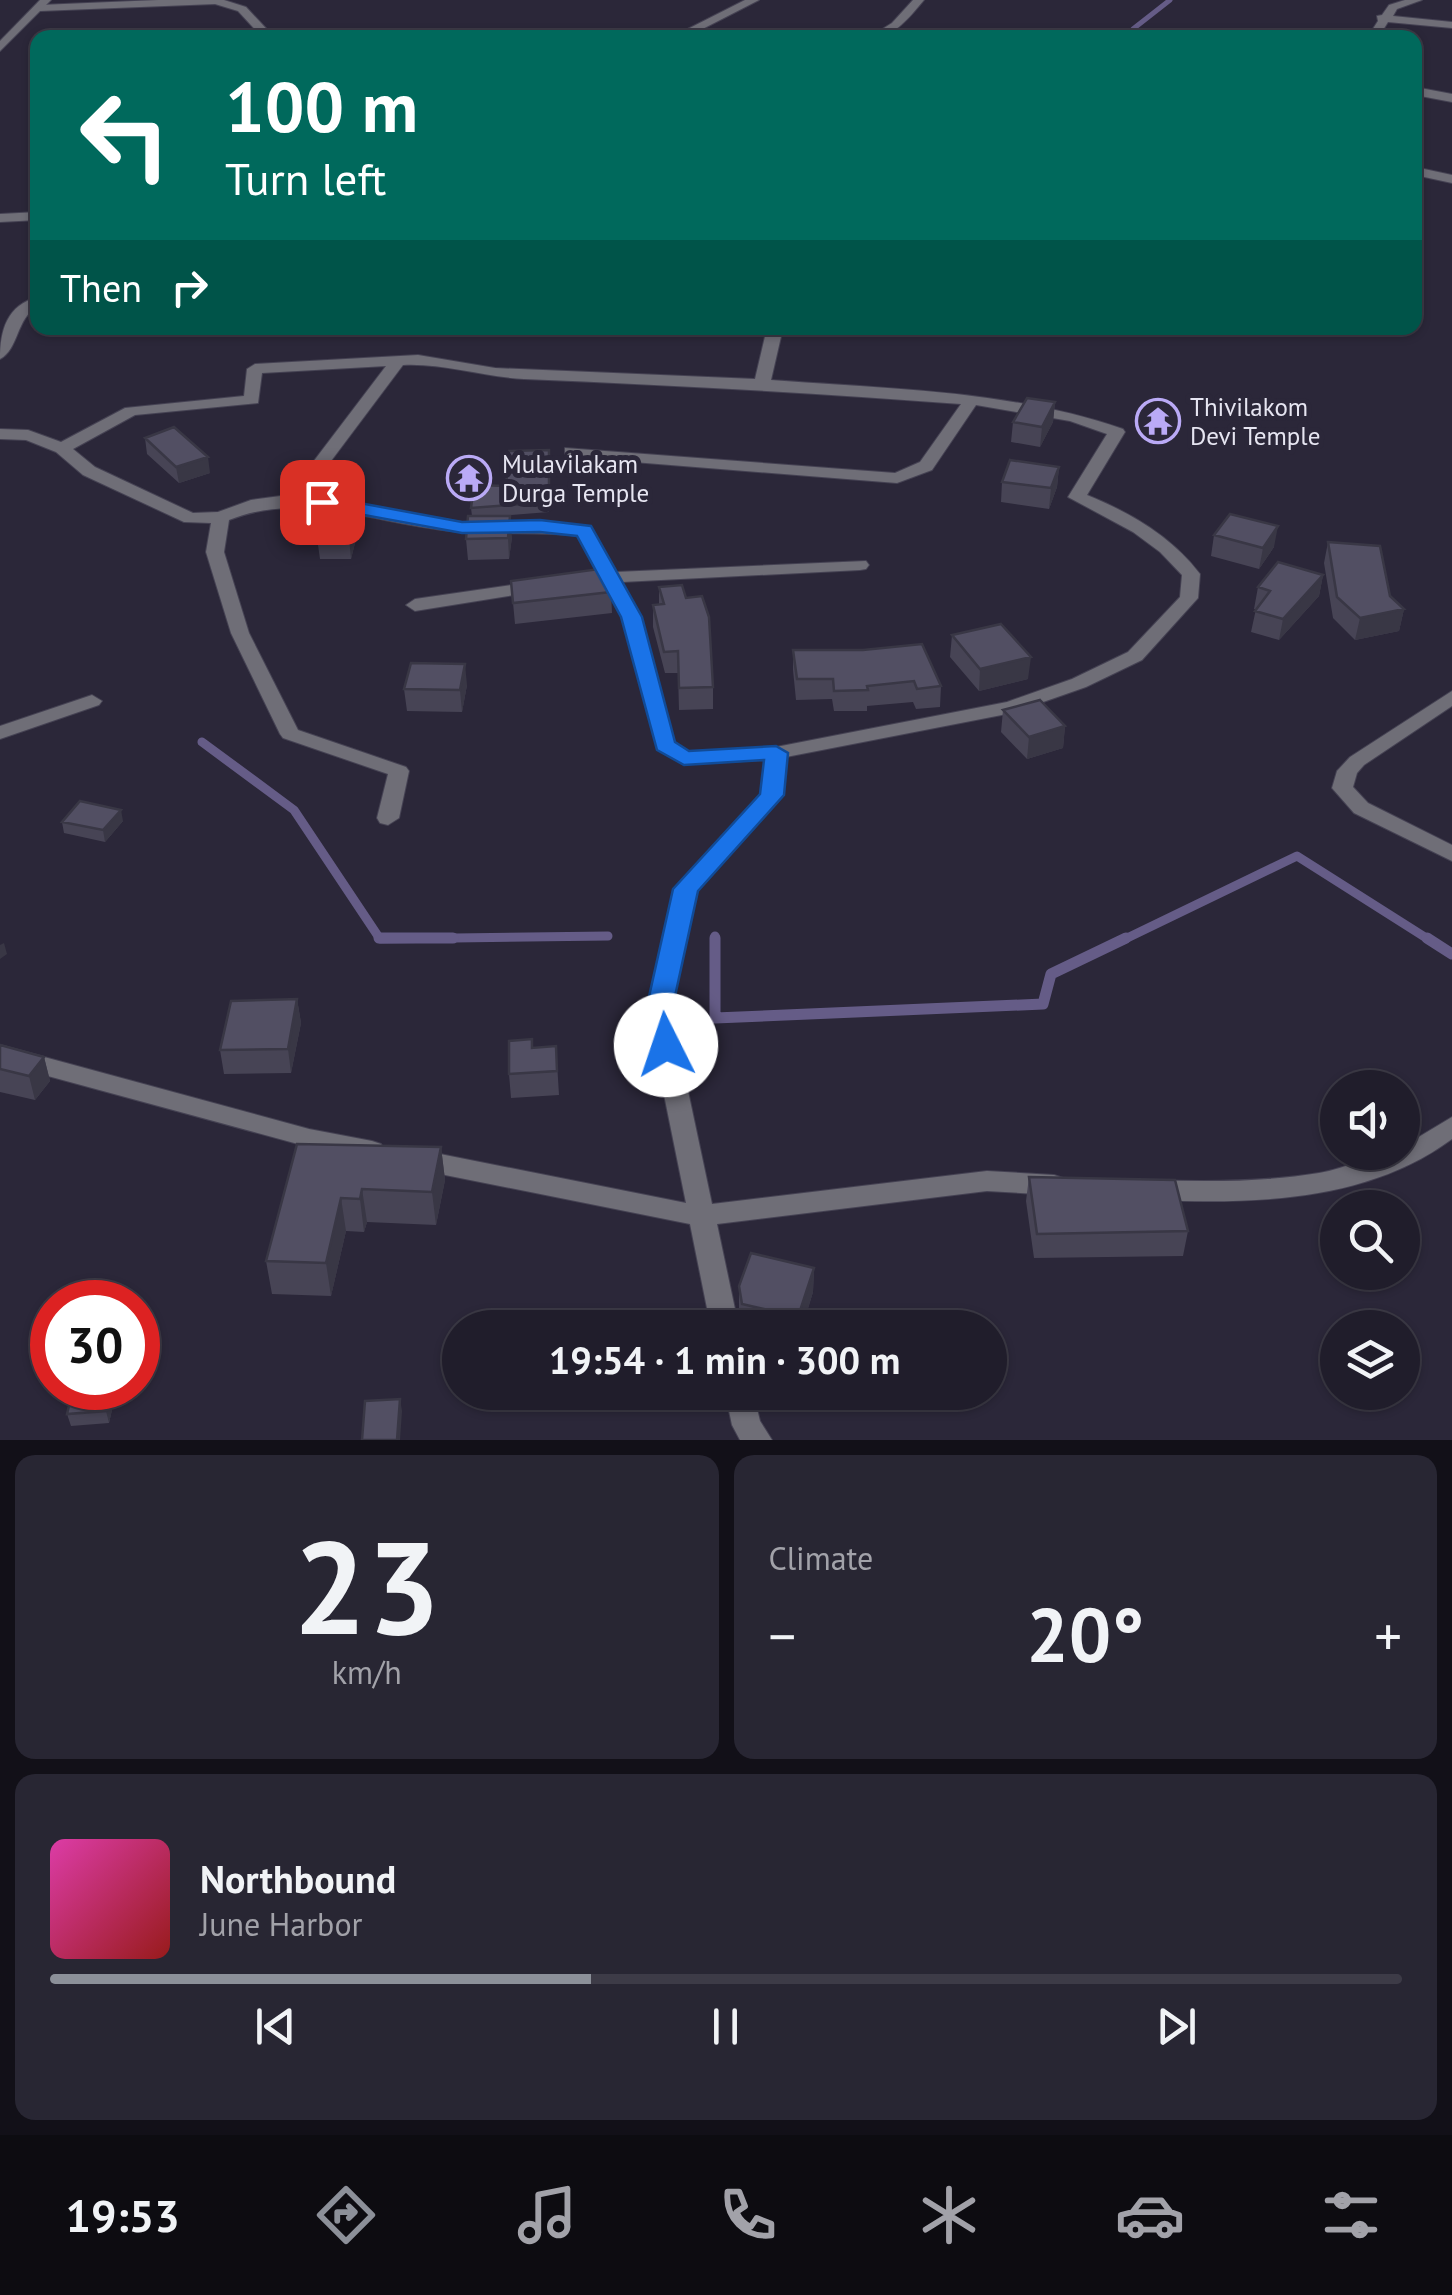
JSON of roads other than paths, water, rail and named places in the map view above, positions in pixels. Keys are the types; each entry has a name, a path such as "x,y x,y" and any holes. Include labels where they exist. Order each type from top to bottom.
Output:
{"street":[{"path":"691,30 754,0"},
{"path":"887,30 919,0"},
{"path":"1376,30 1392,7 1417,0"},
{"path":"0,48 43,4 216,1 242,9 262,30"},
{"path":"1382,18 1452,25"},
{"path":"1422,93 1452,98"},
{"path":"1422,172 1452,179"},
{"path":"0,218 30,216"},
{"path":"0,354 19,310 30,301"},
{"path":"762,384 773,335"},
{"path":"0,434 28,434 62,448 89,471 190,518 221,518 251,505 294,500 462,528 540,526 584,531 632,617 660,731 672,753 684,758 776,753 1012,707 1079,683 1136,656 1189,598 1191,574 1172,550 1145,529 1078,497 1117,432 1073,417 972,400 762,384 495,373 418,360 255,368 252,400 130,411 62,448"},
{"path":"294,500 398,361"},
{"path":"571,452 897,478 926,466 972,400"},
{"path":"221,518 215,552 235,617 290,734 399,771 388,818"},
{"path":"415,605 609,576 860,566"},
{"path":"1452,696 1357,761 1348,771 1342,788 1360,808 1452,854"},
{"path":"0,733 92,701"},
{"path":"721,1310 659,1010 686,889 772,795 776,753"},
{"path":"0,1054 309,1138 701,1216 987,1181 1082,1186"},
{"path":"1120,1188 1214,1193 1341,1179 1411,1154 1452,1126"},
{"path":"743,1410 746,1424 757,1440"}],"waterway":[{"path":"1133,29 1170,0"},
{"path":"202,742 294,810 379,938"},
{"path":"1121,941 1297,856 1431,941"},
{"path":"379,938 608,936"},
{"path":"715,936 715,1018 1043,1004 1051,974 1126,938"},
{"path":"379,938 453,938"},
{"path":"1427,938 1452,954"}],"place":[{"name":"Thivilakom Devi Temple","path":"1158,421"},
{"name":"Mulavilakam Durga Temple","path":"469,478"}]}
